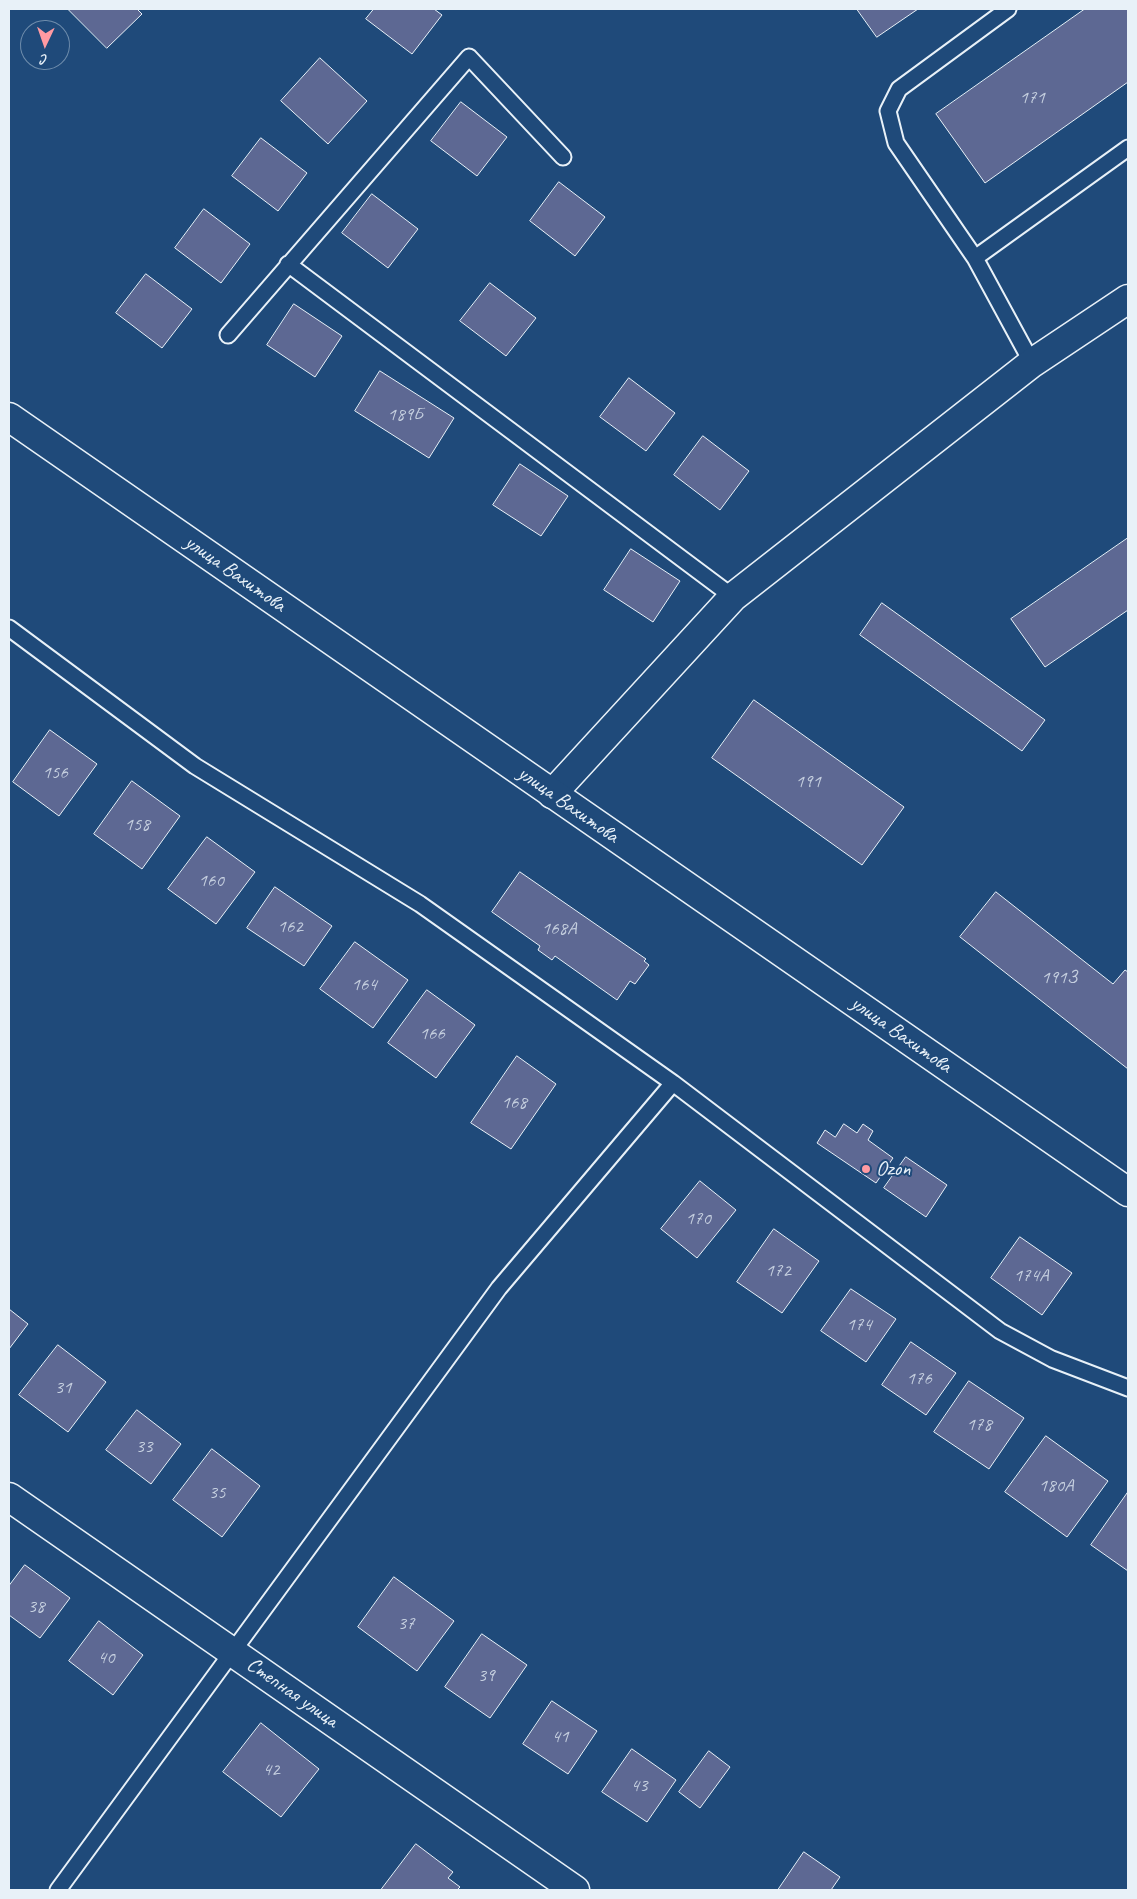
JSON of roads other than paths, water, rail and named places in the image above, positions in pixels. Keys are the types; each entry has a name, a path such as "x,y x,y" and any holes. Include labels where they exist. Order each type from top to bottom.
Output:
{"street":[{"path":"552,794 733,597 1032,363 1128,299"},
{"name":"улица Вахитова","path":"9,417 1128,1192"},
{"name":"Степная улица","path":"9,1497 575,1890"}],"lane":[{"path":"1008,9 899,90 888,111 896,144 974,258 1032,363"},
{"path":"228,335 469,57 562,158"},
{"path":"974,258 1128,148"},
{"path":"288,264 733,597"},
{"path":"9,628 195,766 420,904 674,1083 1000,1332 1052,1359 1128,1388"},
{"path":"58,1890 500,1288 674,1083"}],"place":[{"name":"Ozon","path":"866,1169"}]}
